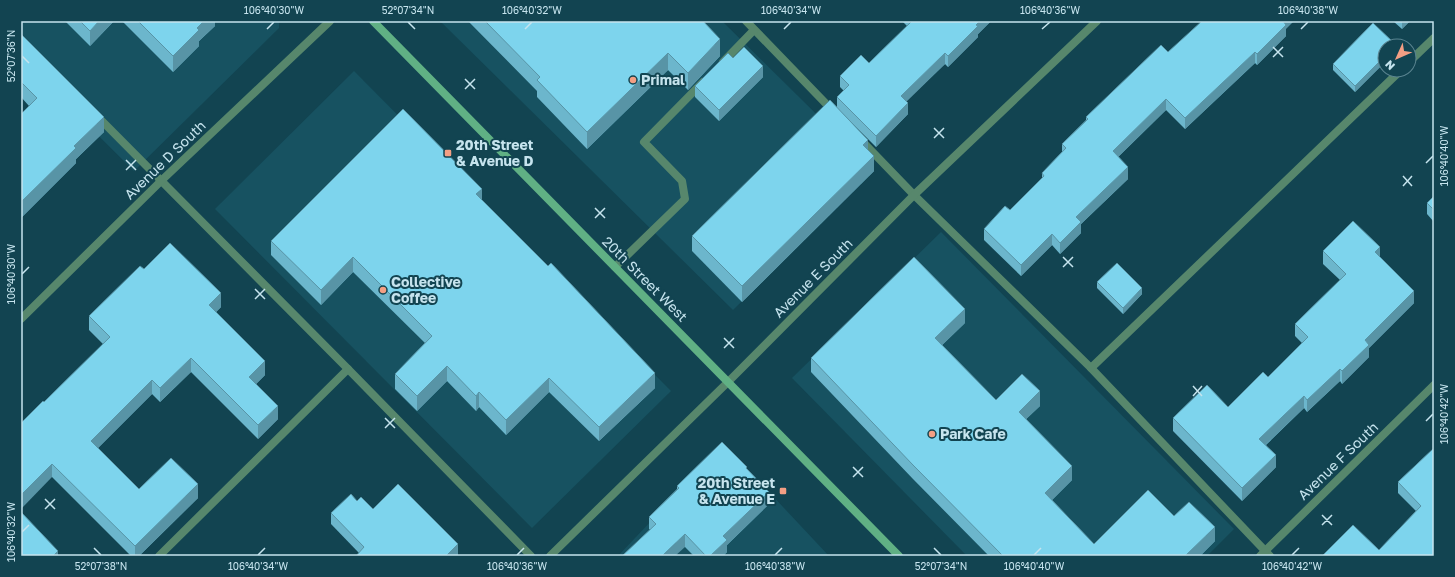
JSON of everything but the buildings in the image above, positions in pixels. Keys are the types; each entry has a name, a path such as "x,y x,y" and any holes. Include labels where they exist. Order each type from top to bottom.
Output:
{"main road":[{"name":"20th Street West","path":"373,21 899,556"}],"street":[{"name":"Avenue D South","path":"21,319 162,180 330,21"},
{"path":"746,21 837,116"},
{"name":"Avenue E South","path":"550,556 728,382 914,195 1097,21"},
{"path":"615,268 685,198 682,181 644,142 754,30"},
{"path":"1417,54 1434,38"},
{"path":"1091,368 1393,78"},
{"path":"89,108 162,180 531,556"},
{"path":"854,133 914,195 1091,368 1265,554"},
{"path":"159,556 348,369"},
{"name":"Avenue F South","path":"1265,554 1434,385"}],"shaded area":[{"path":"21,21 279,21 279,28 134,171 21,59"},
{"path":"440,21 722,21 874,171 733,310"},
{"path":"354,71 671,391 532,528 215,209"},
{"path":"941,232 1234,529 1207,556 967,556 792,378"},
{"path":"724,444 829,556 618,556"}],"place":[{"name":"Primal","path":"633,80"},
{"name":"20th Street & Avenue D","path":"448,153"},
{"name":"Collective Coffee","path":"383,290"},
{"name":"Park Cafe","path":"932,434"},
{"name":"20th Street & Avenue E","path":"783,491"}]}
